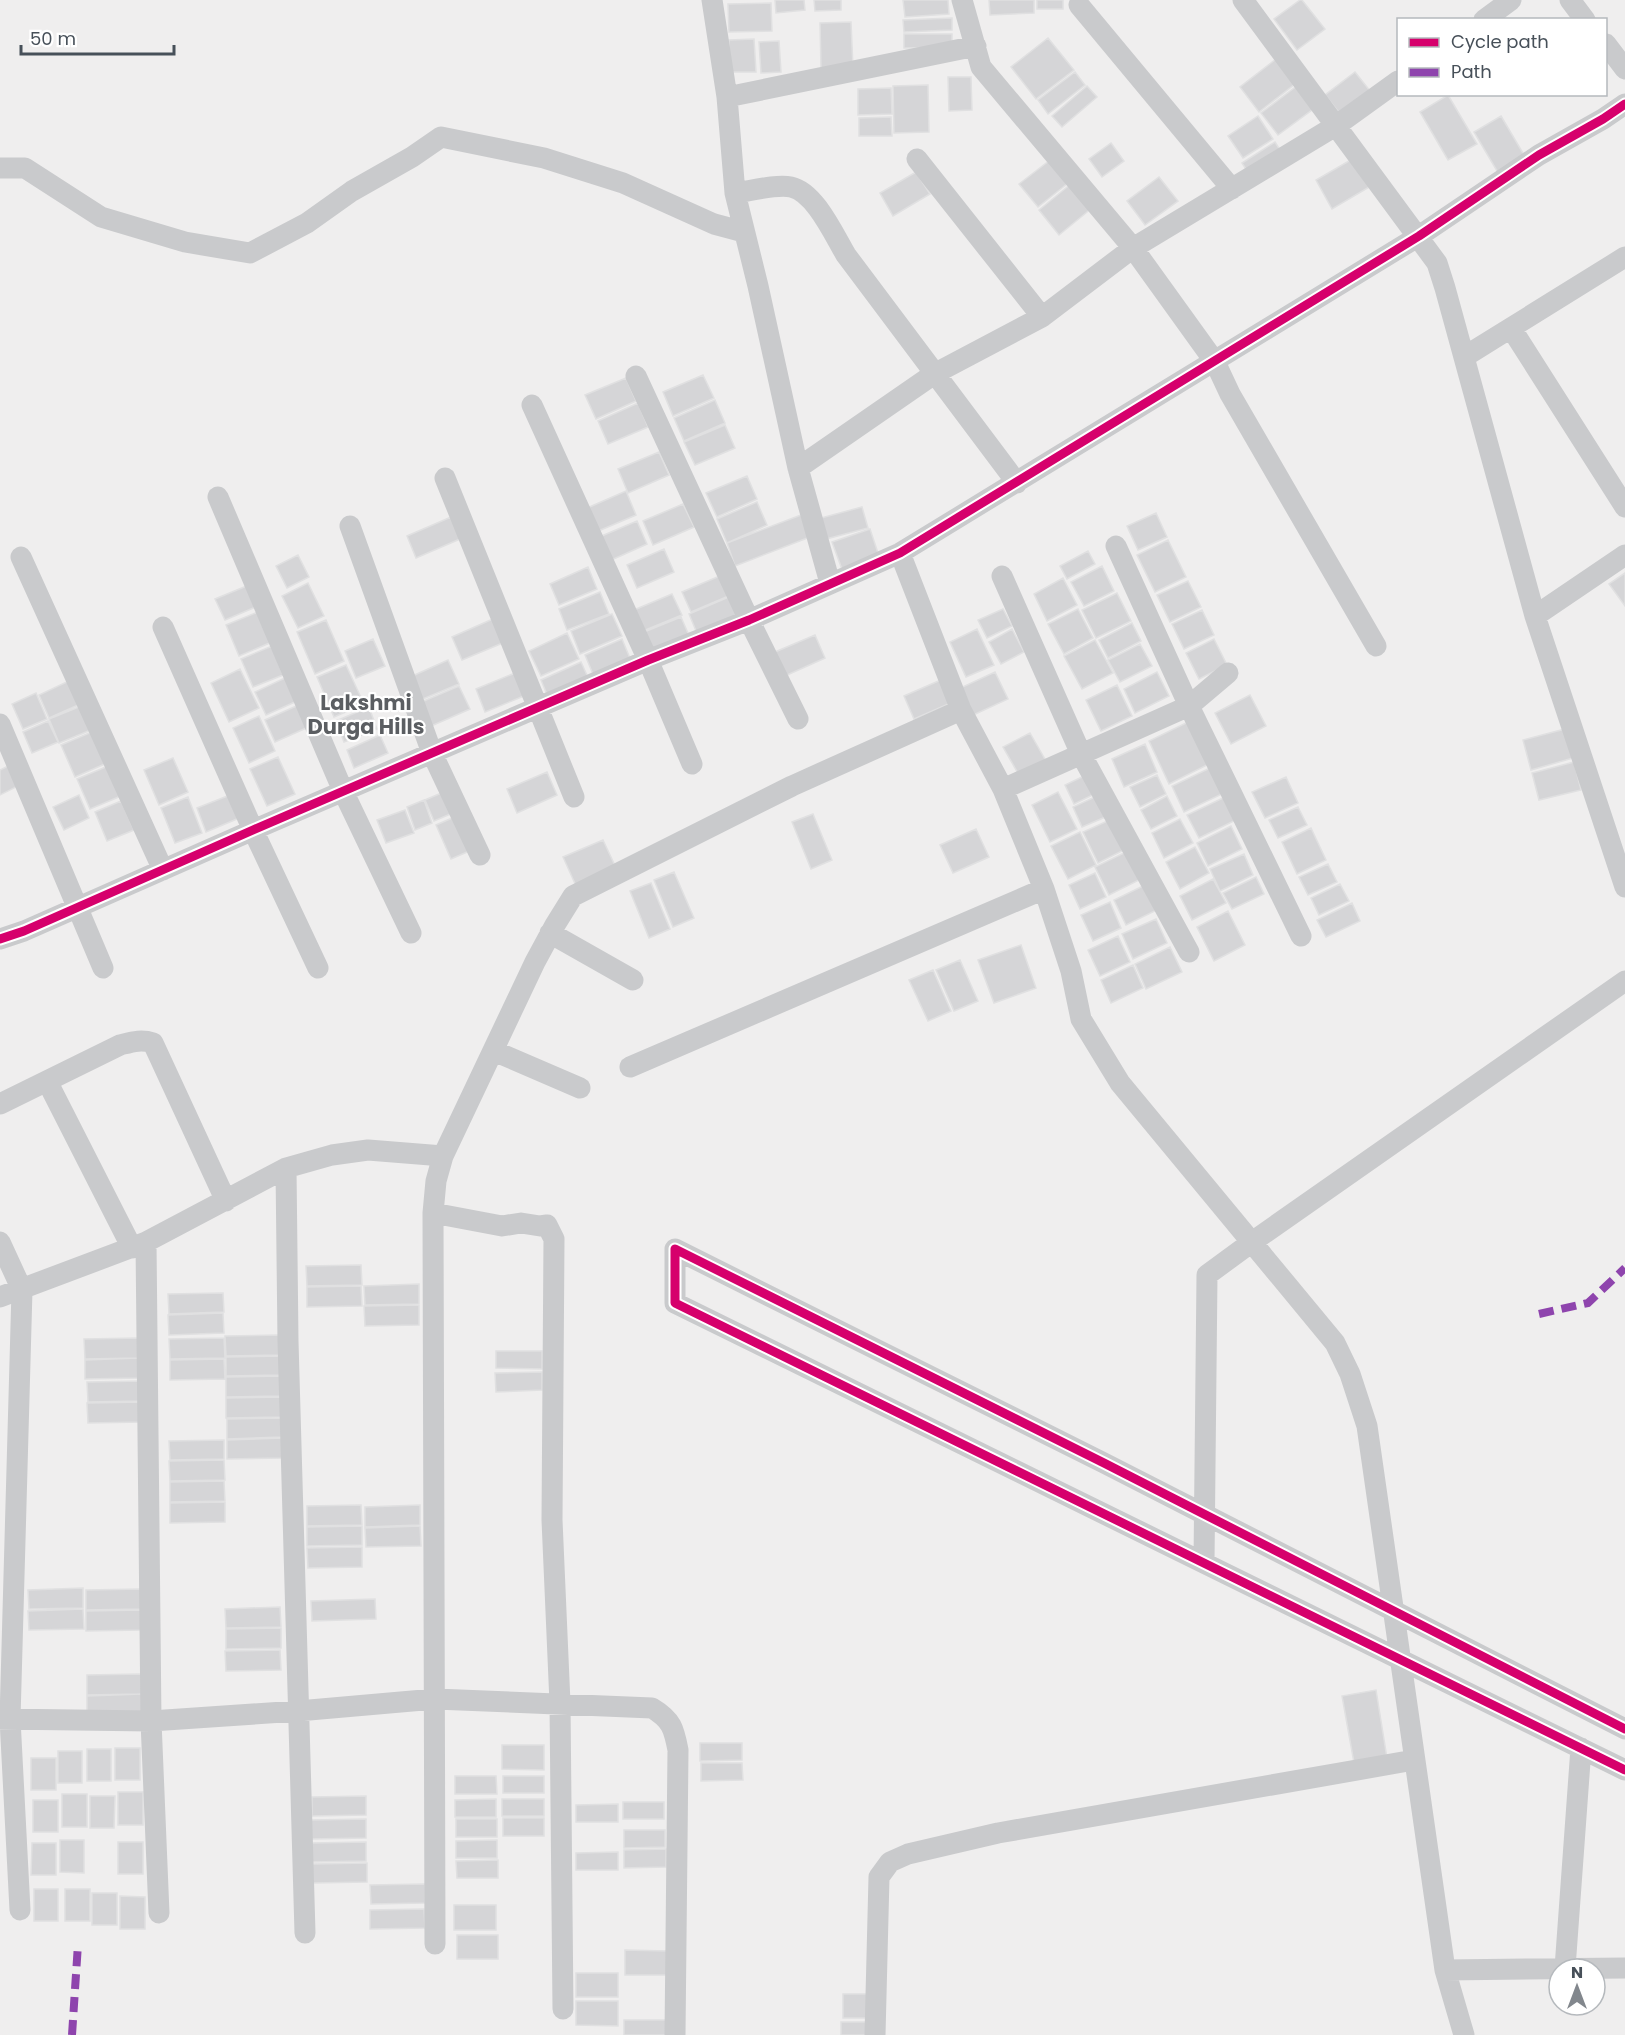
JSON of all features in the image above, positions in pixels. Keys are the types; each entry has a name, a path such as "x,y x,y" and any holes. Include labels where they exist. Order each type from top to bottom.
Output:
{"street":[{"path":"712,0 727,97 735,193 798,468 830,583"},
{"path":"962,0 981,67 1133,248 1215,362 1230,394 1376,646"},
{"path":"1487,18 1511,0"},
{"path":"1570,0 1584,18"},
{"path":"1250,2 1437,263 1446,288 1535,616 1625,887"},
{"path":"1079,5 1232,189"},
{"path":"727,97 975,46"},
{"path":"1607,46 1625,69"},
{"path":"798,468 934,374 1042,317 1133,248 1337,125 1397,82"},
{"path":"0,939 24,931 538,707 749,620 900,553 1419,236 1539,155 1625,104"},
{"path":"0,168 24,168 101,218 185,242 250,253 306,222 352,191 441,138 544,158 623,183 714,224 744,232"},
{"path":"917,159 1042,317"},
{"path":"735,193 791,187 804,194 823,214 846,255 1017,483"},
{"path":"1464,357 1625,257"},
{"path":"1511,328 1625,507"},
{"path":"636,376 749,620 798,718"},
{"path":"532,405 648,660 692,764"},
{"path":"445,478 574,797"},
{"path":"218,497 344,791 411,933"},
{"path":"350,526 432,753 480,855"},
{"path":"1116,546 1189,706 1301,936"},
{"path":"900,553 961,710 1003,789 1044,889 1071,971 1081,1019 1120,1083 1335,1343 1350,1374 1367,1426 1445,1970 1464,2035"},
{"path":"1535,616 1625,555"},
{"path":"21,556 163,870"},
{"path":"1002,576 1081,754 1189,952"},
{"path":"163,627 253,830 318,968"},
{"path":"1003,789 1189,706 1228,673"},
{"path":"435,1944 433,1213 436,1181 443,1156 550,933 573,896 792,786 961,710"},
{"path":"0,724 103,968"},
{"path":"630,1067 1044,889"},
{"path":"550,933 633,980"},
{"path":"1204,1562 1207,1275 1625,981"},
{"path":"0,1104 120,1046 135,1041 146,1040 153,1043 226,1201"},
{"path":"494,1051 580,1088"},
{"path":"47,1081 139,1245 151,1721 159,1913"},
{"path":"0,1298 139,1245 286,1168 332,1155 368,1150 443,1156"},
{"path":"286,1168 288,1341 304,1933"},
{"path":"433,1213 502,1226 521,1223 547,1225 554,1239 552,1520 560,1703 563,2009"},
{"path":"0,1242 22,1290 5,1719 20,1910"},
{"path":"1625,1729 675,1249 675,1303 1625,1770"},
{"path":"5,1719 151,1721 435,1699 652,1708 665,1716 674,1730 678,1750 675,2035"},
{"path":"1566,1957 1581,1748"},
{"path":"875,2035 879,1877 890,1862 908,1854 998,1833 1414,1760"},
{"path":"1445,1970 1547,1968"},
{"path":"1607,1968 1625,1968"}],"building":[{"path":"775,0 804,0 805,10 776,13"},
{"path":"814,0 841,0 841,10 815,11"},
{"path":"903,0 948,0 949,14 905,17"},
{"path":"989,0 1034,0 1034,13 990,15"},
{"path":"1037,0 1063,0 1063,9 1037,9"},
{"path":"1300,0 1325,29 1297,50 1274,19"},
{"path":"771,3 772,31 729,32 728,4"},
{"path":"952,18 952,30 904,32 903,20"},
{"path":"851,22 853,68 821,68 820,23"},
{"path":"904,34 952,34 952,47 904,48"},
{"path":"1048,38 1074,70 1036,99 1011,67"},
{"path":"754,39 756,72 730,72 729,40"},
{"path":"779,41 781,72 761,73 759,42"},
{"path":"1276,59 1295,84 1259,112 1240,87"},
{"path":"1075,72 1085,85 1048,114 1038,100"},
{"path":"1355,72 1371,92 1341,115 1325,95"},
{"path":"948,77 971,77 972,110 949,111"},
{"path":"928,85 929,132 894,133 893,86"},
{"path":"1298,85 1316,107 1278,135 1261,113"},
{"path":"1087,86 1097,97 1062,127 1052,116"},
{"path":"891,88 892,114 858,115 858,89"},
{"path":"1449,96 1477,144 1448,160 1420,112"},
{"path":"1258,116 1273,139 1243,158 1228,136"},
{"path":"1501,116 1527,160 1500,176 1474,132"},
{"path":"891,117 892,136 859,136 859,118"},
{"path":"1275,142 1282,153 1249,174 1242,163"},
{"path":"1111,143 1124,161 1102,177 1089,159"},
{"path":"1054,157 1072,180 1038,207 1019,184"},
{"path":"1354,158 1371,186 1332,209 1316,180"},
{"path":"916,172 930,194 893,216 880,193"},
{"path":"1159,177 1178,201 1145,225 1127,201"},
{"path":"1072,183 1092,208 1059,235 1039,210"},
{"path":"703,375 714,398 673,416 663,392"},
{"path":"626,378 636,401 596,419 585,395"},
{"path":"715,400 725,423 684,441 674,418"},
{"path":"638,403 648,427 608,444 598,421"},
{"path":"725,425 735,448 695,465 684,442"},
{"path":"659,452 669,475 628,493 618,469"},
{"path":"747,476 757,499 717,517 706,493"},
{"path":"626,491 636,515 596,532 585,509"},
{"path":"757,502 767,525 727,543 717,519"},
{"path":"683,504 694,527 653,545 643,521"},
{"path":"862,507 868,528 826,539 821,518"},
{"path":"1156,513 1167,537 1138,550 1127,526"},
{"path":"801,515 810,537 735,566 727,543"},
{"path":"451,517 460,539 416,558 407,536"},
{"path":"637,521 647,544 607,562 597,538"},
{"path":"870,529 880,559 843,572 832,542"},
{"path":"1168,540 1186,577 1155,592 1137,555"},
{"path":"664,549 674,572 637,588 627,565"},
{"path":"1088,551 1095,564 1067,579 1060,566"},
{"path":"298,555 309,577 287,588 276,566"},
{"path":"1102,566 1114,591 1084,606 1071,582"},
{"path":"588,567 597,589 559,605 550,584"},
{"path":"1625,573 1625,606 1609,584"},
{"path":"722,575 731,595 691,612 682,592"},
{"path":"1063,578 1077,605 1047,621 1034,594"},
{"path":"1188,581 1201,607 1170,622 1157,595"},
{"path":"308,583 324,616 298,628 282,596"},
{"path":"249,585 258,606 225,620 215,599"},
{"path":"600,592 609,614 567,630 559,609"},
{"path":"1117,593 1131,621 1096,638 1082,610"},
{"path":"672,594 682,615 643,631 634,610"},
{"path":"731,596 741,620 699,638 689,614"},
{"path":"1003,609 1012,626 987,638 978,620"},
{"path":"1078,609 1093,638 1064,654 1048,624"},
{"path":"1202,610 1214,635 1184,649 1172,624"},
{"path":"258,612 272,642 239,656 226,625"},
{"path":"612,614 622,636 580,654 571,631"},
{"path":"681,617 691,640 654,656 644,632"},
{"path":"495,618 505,642 462,660 452,637"},
{"path":"326,620 344,661 315,674 297,632"},
{"path":"1132,623 1141,641 1108,658 1099,640"},
{"path":"977,629 994,665 966,677 950,642"},
{"path":"1012,629 1024,652 1001,664 989,642"},
{"path":"567,633 579,659 541,676 529,651"},
{"path":"815,635 825,658 785,676 775,652"},
{"path":"373,639 385,666 356,678 345,651"},
{"path":"622,639 632,663 595,679 585,655"},
{"path":"1214,639 1227,665 1199,679 1186,653"},
{"path":"1095,640 1113,673 1082,689 1064,656"},
{"path":"1140,644 1152,666 1120,682 1108,660"},
{"path":"272,646 283,675 253,687 241,659"},
{"path":"448,660 459,684 418,701 408,678"},
{"path":"581,662 591,684 550,702 541,680"},
{"path":"346,665 364,704 334,717 317,677"},
{"path":"240,669 259,708 229,722 211,683"},
{"path":"995,672 1008,699 969,717 956,690"},
{"path":"1157,672 1169,696 1135,713 1124,689"},
{"path":"515,673 524,696 485,712 476,689"},
{"path":"287,677 297,701 266,715 255,692"},
{"path":"75,678 85,702 49,718 39,695"},
{"path":"943,679 953,702 914,719 904,696"},
{"path":"1117,685 1132,716 1101,731 1086,700"},
{"path":"459,686 470,709 429,727 419,703"},
{"path":"36,693 47,719 23,729 12,704"},
{"path":"1250,695 1266,726 1231,744 1215,713"},
{"path":"303,703 313,725 275,742 265,720"},
{"path":"86,704 96,728 59,743 49,719"},
{"path":"369,707 377,729 344,742 336,721"},
{"path":"259,716 275,751 249,763 233,728"},
{"path":"48,721 58,742 32,753 23,732"},
{"path":"1188,722 1209,764 1169,784 1149,741"},
{"path":"1565,729 1573,758 1531,770 1523,740"},
{"path":"94,731 107,763 75,777 61,745"},
{"path":"1030,733 1046,761 1019,775 1003,747"},
{"path":"380,735 388,753 354,768 347,750"},
{"path":"1145,744 1157,772 1124,787 1112,759"},
{"path":"278,757 295,794 267,806 250,769"},
{"path":"173,758 188,792 159,805 144,770"},
{"path":"1574,762 1581,790 1539,800 1532,773"},
{"path":"14,763 24,783 0,795 0,770"},
{"path":"108,766 121,796 90,809 77,779"},
{"path":"1210,768 1222,794 1184,812 1172,786"},
{"path":"547,772 557,795 517,813 507,789"},
{"path":"1088,774 1097,793 1074,804 1065,785"},
{"path":"1157,775 1166,794 1140,807 1130,787"},
{"path":"1286,777 1298,803 1265,818 1252,792"},
{"path":"446,791 455,812 434,821 425,800"},
{"path":"1058,792 1077,829 1050,842 1032,805"},
{"path":"235,793 244,816 206,832 197,808"},
{"path":"1101,794 1110,815 1082,827 1073,807"},
{"path":"79,795 89,818 64,830 53,807"},
{"path":"1167,796 1177,816 1151,829 1141,810"},
{"path":"188,797 202,833 175,843 161,808"},
{"path":"1225,797 1236,820 1199,838 1187,815"},
{"path":"424,800 432,823 415,830 407,807"},
{"path":"121,801 134,830 107,841 95,812"},
{"path":"1298,807 1307,825 1278,838 1269,820"},
{"path":"405,810 414,833 386,843 377,820"},
{"path":"813,814 832,860 811,869 792,822"},
{"path":"459,815 474,849 451,859 436,825"},
{"path":"1114,818 1128,848 1098,863 1083,832"},
{"path":"1180,819 1193,843 1164,858 1152,833"},
{"path":"1231,826 1242,849 1208,866 1197,843"},
{"path":"1311,828 1326,860 1297,874 1282,842"},
{"path":"976,829 989,857 953,873 940,845"},
{"path":"1080,832 1096,865 1068,879 1051,846"},
{"path":"603,840 617,870 577,888 563,857"},
{"path":"1195,847 1209,873 1180,889 1166,862"},
{"path":"1132,849 1145,877 1109,895 1095,867"},
{"path":"1244,854 1253,875 1220,891 1210,869"},
{"path":"1328,864 1337,882 1308,895 1299,877"},
{"path":"674,872 694,918 673,927 654,880"},
{"path":"1095,873 1106,897 1080,909 1069,885"},
{"path":"1256,877 1264,894 1232,909 1223,893"},
{"path":"1213,879 1226,903 1192,920 1180,896"},
{"path":"651,883 670,929 649,938 630,891"},
{"path":"1147,884 1159,909 1126,925 1114,900"},
{"path":"1340,884 1349,901 1319,915 1311,898"},
{"path":"1110,902 1121,928 1093,941 1081,915"},
{"path":"1352,903 1360,921 1326,937 1317,920"},
{"path":"1228,911 1245,945 1214,961 1197,927"},
{"path":"1156,919 1167,943 1133,959 1122,934"},
{"path":"1118,936 1130,962 1100,976 1088,950"},
{"path":"1021,945 1036,988 994,1003 978,960"},
{"path":"1170,947 1182,972 1146,989 1135,964"},
{"path":"960,960 978,1001 954,1011 936,970"},
{"path":"1133,965 1143,988 1111,1003 1101,980"},
{"path":"933,970 951,1011 928,1021 909,980"},
{"path":"361,1265 362,1285 307,1286 306,1266"},
{"path":"419,1284 419,1304 365,1305 364,1286"},
{"path":"361,1286 362,1306 307,1307 307,1287"},
{"path":"223,1293 224,1312 169,1314 168,1294"},
{"path":"419,1305 419,1325 365,1326 364,1306"},
{"path":"223,1313 224,1333 169,1335 168,1315"},
{"path":"280,1335 281,1355 226,1356 225,1336"},
{"path":"139,1338 140,1358 85,1359 84,1339"},
{"path":"224,1338 225,1358 170,1359 169,1339"},
{"path":"496,1351 542,1351 542,1369 496,1368"},
{"path":"281,1356 281,1375 226,1376 226,1357"},
{"path":"139,1358 140,1378 85,1379 85,1360"},
{"path":"224,1359 225,1379 170,1380 170,1360"},
{"path":"542,1372 542,1390 496,1392 495,1373"},
{"path":"281,1376 281,1396 226,1397 226,1377"},
{"path":"142,1381 143,1401 88,1402 87,1382"},
{"path":"281,1397 281,1417 226,1418 226,1398"},
{"path":"142,1402 143,1422 88,1423 87,1403"},
{"path":"281,1418 282,1437 227,1439 227,1419"},
{"path":"282,1438 282,1458 227,1459 227,1440"},
{"path":"224,1440 224,1459 170,1460 169,1441"},
{"path":"224,1460 225,1480 170,1481 169,1461"},
{"path":"224,1481 225,1501 170,1502 170,1482"},
{"path":"225,1502 225,1522 170,1523 170,1503"},
{"path":"361,1505 362,1525 307,1526 307,1506"},
{"path":"420,1505 420,1525 365,1527 365,1507"},
{"path":"362,1526 362,1545 307,1546 307,1527"},
{"path":"420,1526 421,1546 366,1547 365,1528"},
{"path":"362,1547 362,1567 308,1568 307,1548"},
{"path":"83,1588 83,1608 29,1609 28,1590"},
{"path":"141,1589 141,1609 86,1610 86,1590"},
{"path":"375,1599 376,1619 312,1621 311,1601"},
{"path":"280,1607 281,1627 226,1628 225,1609"},
{"path":"83,1609 84,1629 29,1630 28,1611"},
{"path":"141,1610 141,1630 86,1631 86,1611"},
{"path":"281,1628 281,1648 226,1649 226,1629"},
{"path":"280,1650 281,1670 226,1671 225,1651"},
{"path":"141,1674 142,1694 87,1695 87,1675"},
{"path":"1376,1690 1387,1758 1354,1763 1342,1696"},
{"path":"142,1694 142,1714 87,1716 87,1696"},
{"path":"700,1743 742,1743 742,1760 700,1761"},
{"path":"502,1745 544,1745 544,1770 502,1769"},
{"path":"115,1748 140,1748 140,1780 115,1780"},
{"path":"87,1749 111,1749 111,1781 87,1781"},
{"path":"58,1751 82,1751 82,1783 58,1783"},
{"path":"31,1758 56,1758 56,1790 31,1790"},
{"path":"701,1763 742,1763 743,1780 701,1781"},
{"path":"455,1776 496,1776 497,1794 455,1794"},
{"path":"503,1776 544,1776 544,1793 503,1793"},
{"path":"118,1792 143,1792 143,1825 118,1825"},
{"path":"62,1794 87,1794 87,1827 62,1827"},
{"path":"90,1796 115,1796 114,1828 90,1828"},
{"path":"366,1796 366,1815 312,1816 312,1797"},
{"path":"496,1799 496,1817 455,1817 455,1800"},
{"path":"502,1799 544,1799 544,1816 502,1816"},
{"path":"33,1800 58,1800 58,1832 33,1832"},
{"path":"623,1802 664,1802 664,1819 623,1819"},
{"path":"618,1804 618,1822 576,1822 576,1805"},
{"path":"503,1818 544,1818 544,1836 503,1836"},
{"path":"366,1819 366,1838 311,1839 311,1820"},
{"path":"456,1819 497,1819 497,1837 456,1837"},
{"path":"624,1830 665,1830 665,1847 624,1848"},
{"path":"60,1840 84,1840 84,1873 60,1872"},
{"path":"497,1840 497,1858 456,1858 456,1841"},
{"path":"118,1842 143,1842 143,1874 118,1874"},
{"path":"366,1842 366,1861 311,1862 311,1843"},
{"path":"32,1843 56,1843 56,1875 31,1875"},
{"path":"666,1849 666,1867 624,1868 624,1850"},
{"path":"618,1852 618,1870 576,1870 576,1853"},
{"path":"498,1860 498,1878 457,1878 456,1861"},
{"path":"367,1863 367,1882 313,1883 312,1864"},
{"path":"425,1884 425,1903 371,1904 370,1885"},
{"path":"34,1889 58,1889 58,1921 34,1921"},
{"path":"65,1889 90,1889 90,1921 65,1921"},
{"path":"92,1893 117,1893 117,1925 92,1925"},
{"path":"120,1896 145,1897 145,1929 120,1929"},
{"path":"454,1905 496,1905 496,1930 454,1930"},
{"path":"424,1909 425,1928 370,1929 370,1910"},
{"path":"457,1935 498,1935 498,1959 457,1959"},
{"path":"625,1950 667,1951 667,1975 625,1975"},
{"path":"576,1973 618,1973 618,1997 576,1997"},
{"path":"843,1994 873,1994 873,2018 843,2018"},
{"path":"576,2001 618,2001 618,2026 576,2025"},
{"path":"624,2020 666,2020 666,2035 624,2035"},
{"path":"841,2022 871,2022 871,2035 841,2035"}],"marked path":[{"path":"1539,1314 1588,1303 1625,1268"},
{"path":"72,2035 78,1944"}],"cycle path":[{"path":"0,939 24,931 253,830 648,660 749,620 900,553 1419,236 1539,155 1625,104"},
{"path":"1625,1729 1104,1463 675,1249 675,1303 1625,1770"}],"district":[{"name":"Lakshmi Durga Hills","path":"366,715"}]}
